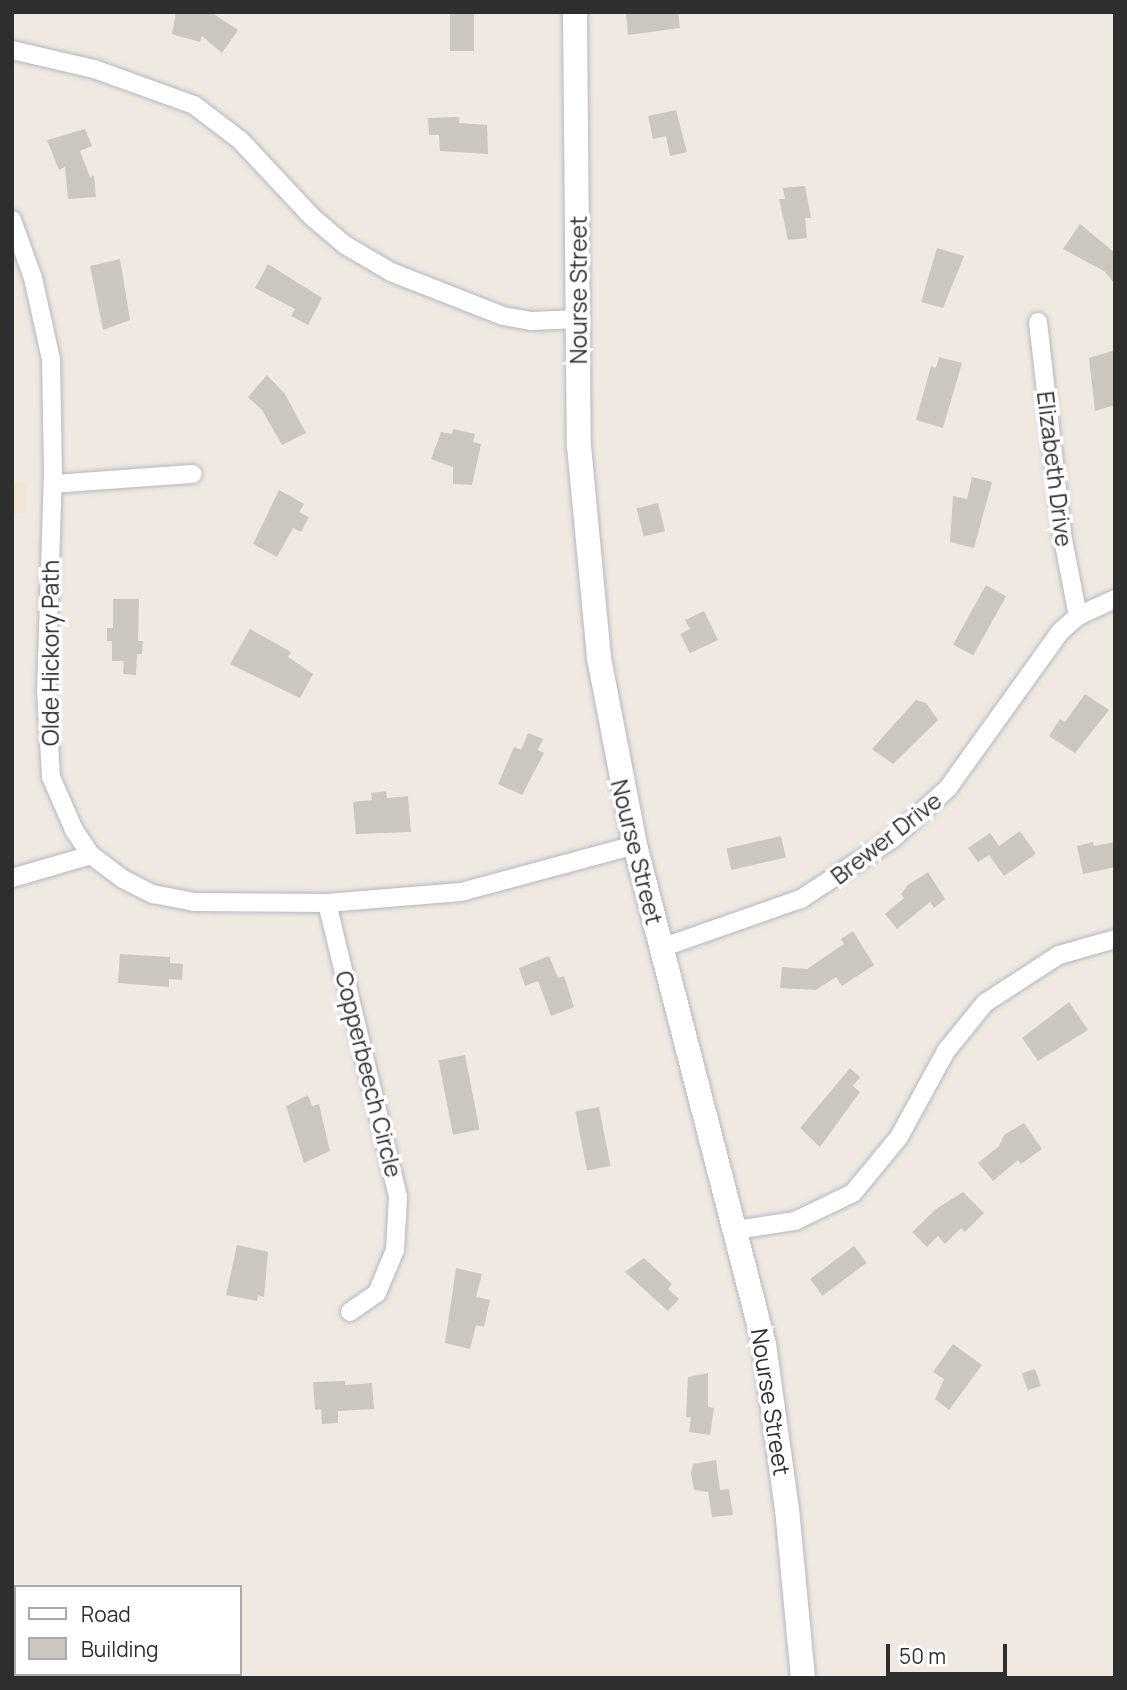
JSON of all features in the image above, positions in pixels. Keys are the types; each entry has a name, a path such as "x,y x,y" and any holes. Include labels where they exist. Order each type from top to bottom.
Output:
{"main road":[{"name":"Nourse Street","path":"575,12 580,472 595,630 610,735 635,845 736,1230 769,1377 803,1678"}],"street":[{"path":"12,50 94,69 194,105 240,140 311,216 345,245 391,272 461,303 503,316 531,321 579,319"},
{"name":"Olde Hickory Path","path":"12,220 33,278 51,359 52,484 46,690 51,777 74,830 91,855 123,879 153,894 194,902 327,903 461,892 635,845"},
{"name":"Elizabeth Drive","path":"1038,322 1062,534 1078,616"},
{"path":"52,484 193,474"},
{"name":"Brewer Drive","path":"661,948 801,899 911,823 981,748 1029,673 1078,616 1115,599"},
{"path":"12,878 91,855"},
{"name":"Copperbeech Circle","path":"327,903 391,1155 398,1197 395,1250 377,1293 350,1312"},
{"path":"736,1230 795,1221 853,1193 899,1137 946,1051 985,1003 1059,955 1115,939"}],"shaded area":[{"path":"26,483 25,512 12,514 12,484"}],"building":[{"path":"176,12 211,12 238,30 222,53 202,36 200,42 172,34"},
{"path":"450,12 474,12 474,51 450,51"},
{"path":"626,12 678,12 680,28 628,35"},
{"path":"676,110 687,152 670,156 666,136 653,139 648,116"},
{"path":"459,117 459,123 487,125 488,154 440,151 439,135 429,135 428,118"},
{"path":"85,129 92,146 80,151 90,177 94,175 96,197 68,199 65,167 59,170 47,140"},
{"path":"805,186 811,218 805,218 807,238 788,240 779,199 785,199 783,188"},
{"path":"1080,224 1115,253 1115,284 1104,271 1063,249"},
{"path":"937,248 964,256 943,308 921,302"},
{"path":"120,259 130,320 103,330 90,266"},
{"path":"268,264 322,298 308,325 291,316 295,309 255,288"},
{"path":"1115,350 1115,405 1095,411 1089,358"},
{"path":"939,357 962,363 943,428 916,420 931,366 936,368"},
{"path":"267,375 285,394 306,433 282,445 262,410 248,397"},
{"path":"453,429 475,434 473,442 481,444 472,485 453,484 453,467 431,459 441,432 452,434"},
{"path":"972,477 992,482 974,548 950,542 953,496 967,499"},
{"path":"279,490 304,504 299,512 309,517 301,532 293,528 277,557 253,544"},
{"path":"658,503 665,531 644,536 637,508"},
{"path":"986,585 1006,596 973,656 953,644"},
{"path":"113,599 139,599 138,641 143,641 142,654 137,654 136,675 123,674 124,661 112,661 112,641 107,641 107,628 113,628"},
{"path":"704,611 718,640 690,653 680,634 690,629 685,620"},
{"path":"250,629 291,652 288,657 313,674 300,698 230,664"},
{"path":"1085,694 1109,710 1075,753 1049,736 1060,719 1065,722"},
{"path":"916,700 926,703 938,720 893,764 872,749"},
{"path":"528,733 543,739 538,750 544,753 522,795 498,784 514,747 521,750"},
{"path":"386,791 387,798 408,796 411,832 356,834 353,802 372,800 371,793"},
{"path":"1020,831 1036,854 1004,876 989,855 978,862 968,848 990,833 999,846"},
{"path":"781,836 786,857 731,870 726,849"},
{"path":"1093,842 1094,846 1115,842 1115,867 1083,874 1077,846"},
{"path":"928,872 945,899 934,908 930,902 897,929 885,914 904,898 901,894 908,885"},
{"path":"853,931 874,965 842,986 836,977 816,990 780,988 782,967 807,969 844,944 841,939"},
{"path":"120,954 170,957 170,963 183,964 182,980 169,979 169,987 118,983"},
{"path":"549,956 558,978 564,976 574,1007 551,1016 538,981 525,986 519,968"},
{"path":"1069,1002 1088,1030 1038,1061 1022,1038"},
{"path":"465,1055 480,1130 453,1135 438,1060"},
{"path":"850,1068 860,1077 853,1086 860,1092 820,1147 800,1128"},
{"path":"308,1095 312,1106 319,1104 330,1151 304,1163 286,1106"},
{"path":"599,1107 610,1166 587,1170 575,1112"},
{"path":"1024,1123 1042,1149 1021,1164 1018,1160 993,1181 978,1163 999,1146 1004,1135"},
{"path":"963,1192 984,1213 965,1232 961,1228 945,1244 938,1236 927,1247 912,1232 936,1209"},
{"path":"237,1245 268,1252 264,1297 258,1295 257,1301 226,1295"},
{"path":"854,1246 867,1263 823,1296 810,1279"},
{"path":"644,1258 672,1284 668,1289 679,1299 668,1311 625,1272"},
{"path":"456,1268 482,1274 476,1297 490,1300 484,1327 476,1325 470,1349 445,1343"},
{"path":"953,1344 982,1365 949,1410 935,1399 944,1379 933,1372"},
{"path":"1035,1369 1041,1386 1028,1391 1022,1374"},
{"path":"708,1373 708,1407 714,1408 710,1435 689,1432 691,1417 686,1417 688,1377"},
{"path":"345,1381 345,1385 372,1383 374,1409 338,1411 338,1423 322,1424 321,1409 315,1410 313,1382"},
{"path":"716,1460 720,1490 729,1489 733,1515 712,1517 708,1492 694,1490 691,1473 693,1464"}]}
